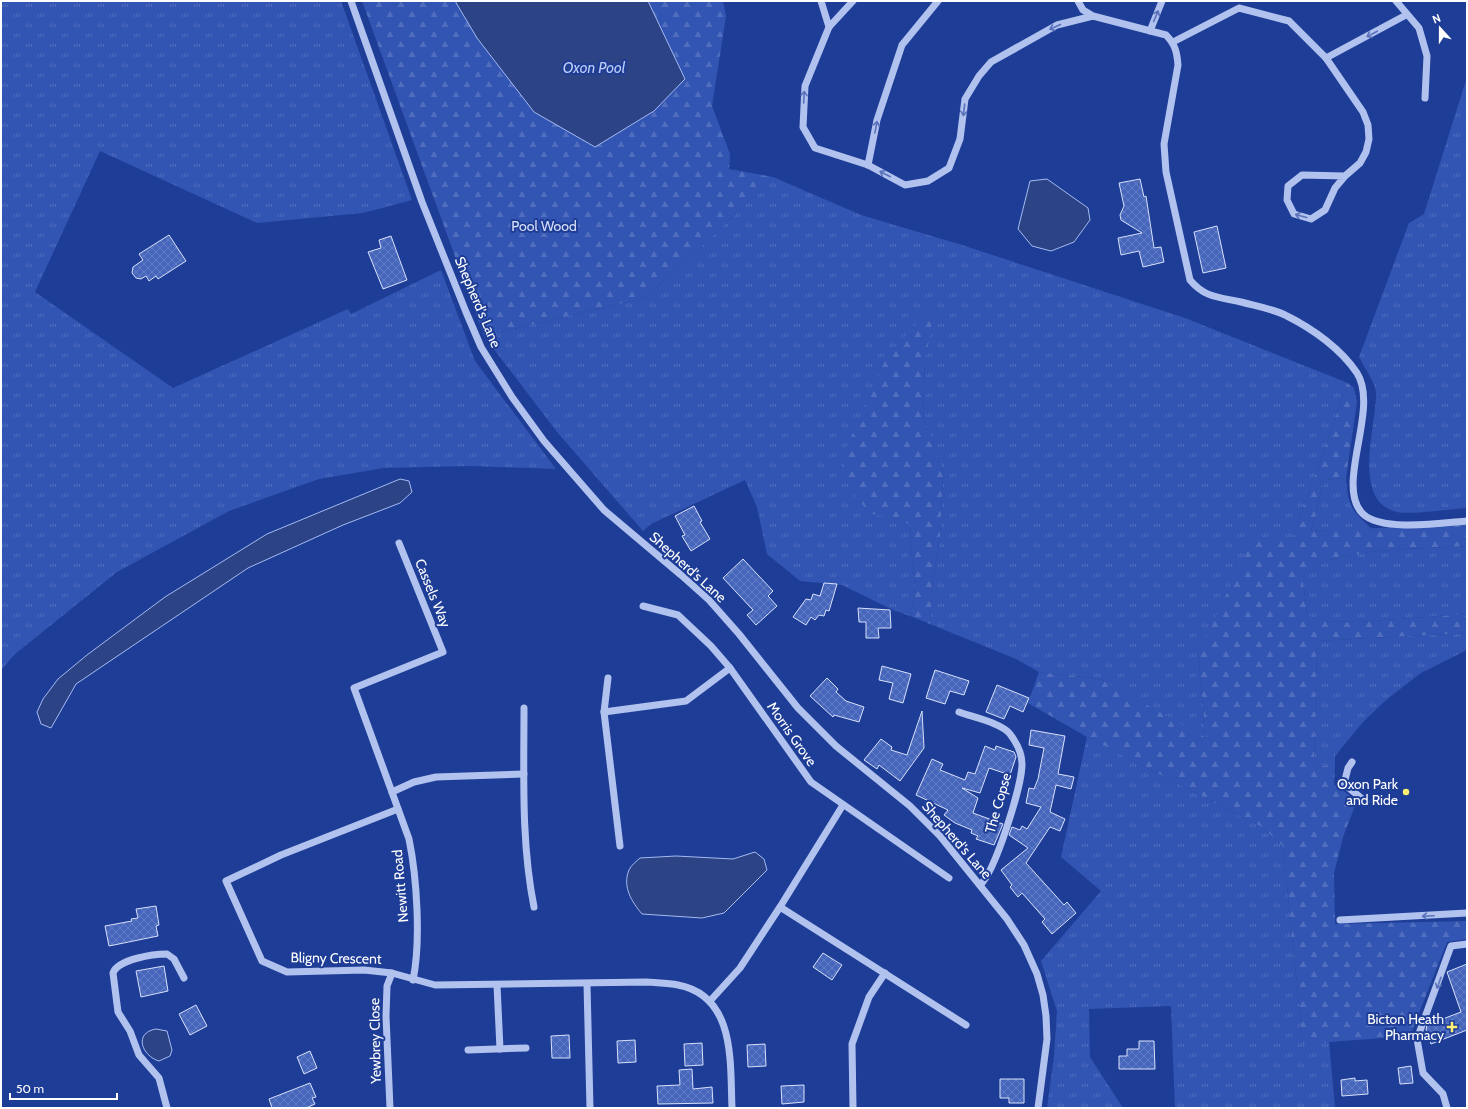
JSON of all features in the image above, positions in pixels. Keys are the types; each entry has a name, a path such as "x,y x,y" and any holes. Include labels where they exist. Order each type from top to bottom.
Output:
{"street":[{"name":"Shepherd's Lane","path":"351,1 422,202 466,312 481,347 512,397 544,441 604,510 681,575 708,600 739,634 798,708 836,746 910,806 940,836 980,884 1024,945 1037,974 1043,995 1047,1039 1038,1108"},
{"path":"821,1 829,27"},
{"path":"853,1 829,27 805,86 803,127 815,148 868,166 905,185 928,181 949,168 960,140 965,99 979,76 991,62 1057,25 1092,16"},
{"path":"868,166 877,120 902,45 938,1"},
{"path":"1078,1 1083,10 1092,16 1166,35 1173,42 1177,53 1178,65 1164,144 1166,172 1190,280 1198,290 1214,297 1241,302 1286,315 1315,333 1339,354 1357,374 1365,398 1353,485 1358,504 1363,514 1377,522 1395,525 1467,521"},
{"path":"1150,31 1162,1"},
{"path":"1396,1 1406,15 1419,28 1427,56 1425,98"},
{"path":"1173,42 1239,8 1289,21 1326,58 1363,112 1368,125 1369,139 1366,152 1360,163 1345,176 1335,188 1325,210 1310,219 1294,214 1287,200 1288,186 1298,178 1302,176 1345,176"},
{"path":"1326,58 1406,15"},
{"name":"Cassels Way","path":"354,688 443,652 399,543"},
{"name":"Morris Grove","path":"643,606 678,616 711,646 730,668 811,782 950,878"},
{"path":"604,712 686,701 730,668"},
{"path":"608,678 604,712 620,846"},
{"name":"Newitt Road","path":"354,688 409,839 414,865 417,933 416,964 413,980"},
{"path":"524,708 524,774 529,883 534,907"},
{"name":"The Copse","path":"959,712 1000,727 1008,732 1017,746 1022,763 1021,780 999,846 986,880 980,884"},
{"path":"1352,762 1348,768 1344,784 1366,802"},
{"path":"392,792 414,782 436,777 524,774"},
{"path":"710,1001 740,968 780,907 843,804"},
{"name":"Bligny Crescent","path":"398,809 281,855 226,881 262,961 287,972 364,970 392,974 435,985 647,982 679,985 710,1001 718,1012 725,1028 729,1047 732,1108"},
{"path":"780,907 966,1025"},
{"path":"1340,920 1467,914"},
{"path":"1447,1108 1443,1094 1423,1073 1417,1039 1451,946 1467,944"},
{"path":"167,1108 160,1078 139,1055 130,1030 118,1012 113,973 118,966 132,959 167,954 174,959 184,978"},
{"path":"853,1108 852,1044 869,997 885,973"},
{"name":"Yewbrey Close","path":"390,1108 386,996 387,986 392,974"},
{"path":"586,984 590,1108"},
{"path":"497,985 500,1049"},
{"path":"468,1050 526,1048"}],"green space":[{"path":"1,1 341,1 412,200 363,213 257,223 100,151 35,292 173,388 348,309 351,314 441,270 475,361 556,469 471,466 384,468 319,479 229,511 117,572 15,654 1,670"},
{"name":"Pool Wood","path":"362,1 455,1 477,38 685,79 648,1 723,1 726,16 712,106 730,154 729,169 773,177 693,255 644,298 484,336"},
{"path":"1467,77 1467,508 1403,513 1397,512 1383,505 1374,493 1370,478 1369,460 1376,392 1372,380 1359,357 1409,223 1424,214"},
{"path":"773,177 861,215 962,245 1185,318 1348,383 1293,537 1198,654 1206,739 1100,679 1039,672 1016,659 930,624 932,585 940,538 943,472 923,416 925,364 870,512 909,524 915,588 910,616 893,610 842,585 800,581 767,554 757,507 745,480 651,524 643,531 557,432 484,336 644,298 693,255"},
{"path":"935,304 925,364 923,416 943,472 940,538 932,585 930,624 910,616 915,588 909,524 870,513 855,496 841,460 888,354"},
{"path":"1348,383 1354,388 1357,402 1346,478 1324,480 1311,531 1467,524 1467,546 1380,551 1325,561 1311,571 1303,580 1307,614 1318,621 1358,622 1467,614 1467,633 1317,641 1314,766 1335,765 1334,784 1357,801 1344,834 1334,873 1335,924 1467,921 1467,939 1447,942 1410,1036 1303,1044 1283,846 1262,827 1087,737 1028,703 1039,672 1100,679 1206,738 1198,654 1253,538 1293,537"},
{"path":"1346,478 1348,495 1352,507 1359,517 1372,529 1311,531 1324,480"},
{"path":"1467,546 1467,614 1358,622 1318,621 1307,614 1303,579 1311,570 1325,561 1380,551"},
{"path":"1467,633 1467,650 1421,673 1386,700 1363,722 1335,756 1335,765 1314,766 1317,641"},
{"path":"1087,737 1262,827 1283,846 1303,1043 1329,1041 1335,1108 1175,1108 1171,1006 1089,1009 1090,1057 1123,1108 1047,1108 1054,1056 1057,1011 1041,961 1101,891 1061,857"}],"water":[{"name":"Oxon Pool","path":"455,1 648,1 685,79 654,111 595,147 534,112 477,38"},
{"path":"1047,179 1088,208 1090,220 1074,242 1051,251 1032,246 1018,229 1030,181"},
{"path":"400,479 409,481 412,492 400,503 343,525 248,568 76,684 51,728 41,724 37,712 43,699 58,679 87,655 165,597 267,534"},
{"path":"755,852 764,859 767,870 724,913 702,918 642,914 629,894 627,888 627,876 629,870 640,858 676,856 733,859"},
{"path":"156,1029 167,1031 172,1050 170,1056 159,1061 148,1054 142,1045 144,1035 149,1031"}],"building":[{"path":"1140,179 1144,197 1146,196 1154,248 1161,247 1164,262 1143,267 1139,251 1121,255 1118,238 1142,233 1121,220 1120,215 1124,206 1119,183"},
{"path":"1217,226 1226,268 1203,273 1194,232"},
{"path":"169,235 186,261 158,279 156,276 149,281 146,276 141,279 136,278 132,273 133,267 143,260 139,254"},
{"path":"391,236 407,280 383,289 368,252 381,248 379,240"},
{"path":"694,506 702,521 700,522 710,539 691,551 682,536 685,535 675,516"},
{"path":"743,559 773,591 768,596 777,606 756,625 747,615 753,610 723,578"},
{"path":"824,583 837,584 829,611 826,610 824,616 819,615 815,620 811,617 806,625 793,617 806,599 811,600 813,594 820,596"},
{"path":"858,608 890,610 891,628 878,628 879,638 866,638 866,622 859,622"},
{"path":"882,666 911,674 903,703 889,699 893,683 879,680"},
{"path":"935,670 969,681 964,695 950,691 945,704 926,698"},
{"path":"827,678 838,689 836,692 846,701 864,707 859,722 834,715 833,717 810,696"},
{"path":"997,685 1029,698 1023,712 1010,706 1004,719 986,712"},
{"path":"922,711 924,748 900,781 879,765 877,769 864,760 881,739 892,747 891,750 907,755"},
{"path":"1031,730 1065,736 1058,774 1074,777 1071,789 1056,785 1050,812 1065,819 1060,831 1050,827 1026,863 1064,905 1067,902 1076,913 1052,934 1042,922 1045,919 1022,893 1018,897 1010,887 1012,885 1001,870 1028,848 1009,835 1012,827 1020,830 1022,826 1027,829 1041,807 1026,803 1029,788 1034,789 1038,779 1044,748 1029,745"},
{"path":"985,746 995,750 996,746 1014,752 1016,757 1010,775 989,768 980,793 962,788 978,798 973,813 1003,824 994,845 976,839 978,836 971,833 972,830 955,823 944,815 948,810 916,795 932,759 943,764 940,770 965,780 968,772 975,774"},
{"path":"156,906 159,925 156,926 158,936 109,946 105,926 132,921 131,919 138,918 136,909"},
{"path":"823,953 842,965 832,980 813,967"},
{"path":"1467,964 1467,1030 1431,1044 1426,1030 1427,1025 1461,1012 1447,972"},
{"path":"164,966 168,991 141,997 136,971"},
{"path":"196,1005 207,1026 190,1035 179,1014"},
{"path":"569,1035 570,1058 552,1058 551,1036"},
{"path":"635,1040 636,1062 618,1063 617,1041"},
{"path":"1139,1041 1154,1041 1155,1069 1119,1069 1119,1056 1127,1056 1127,1049 1139,1049"},
{"path":"702,1043 703,1065 685,1066 684,1044"},
{"path":"765,1044 766,1066 748,1067 747,1045"},
{"path":"310,1051 317,1068 304,1074 297,1057"},
{"path":"1411,1066 1413,1083 1400,1084 1398,1068"},
{"path":"692,1069 693,1089 712,1087 713,1103 658,1104 657,1086 680,1085 679,1070"},
{"path":"1355,1078 1355,1081 1367,1080 1368,1094 1342,1096 1341,1080"},
{"path":"1000,1079 1024,1079 1024,1103 1009,1103 1009,1098 1000,1098"},
{"path":"310,1083 316,1097 312,1098 315,1104 306,1108 272,1108 269,1099"},
{"path":"804,1085 804,1102 782,1104 781,1086"}],"place":[{"name":"Oxon Park and Ride","path":"1406,792"},
{"name":"Bicton Heath Pharmacy","path":"1452,1027"}]}
